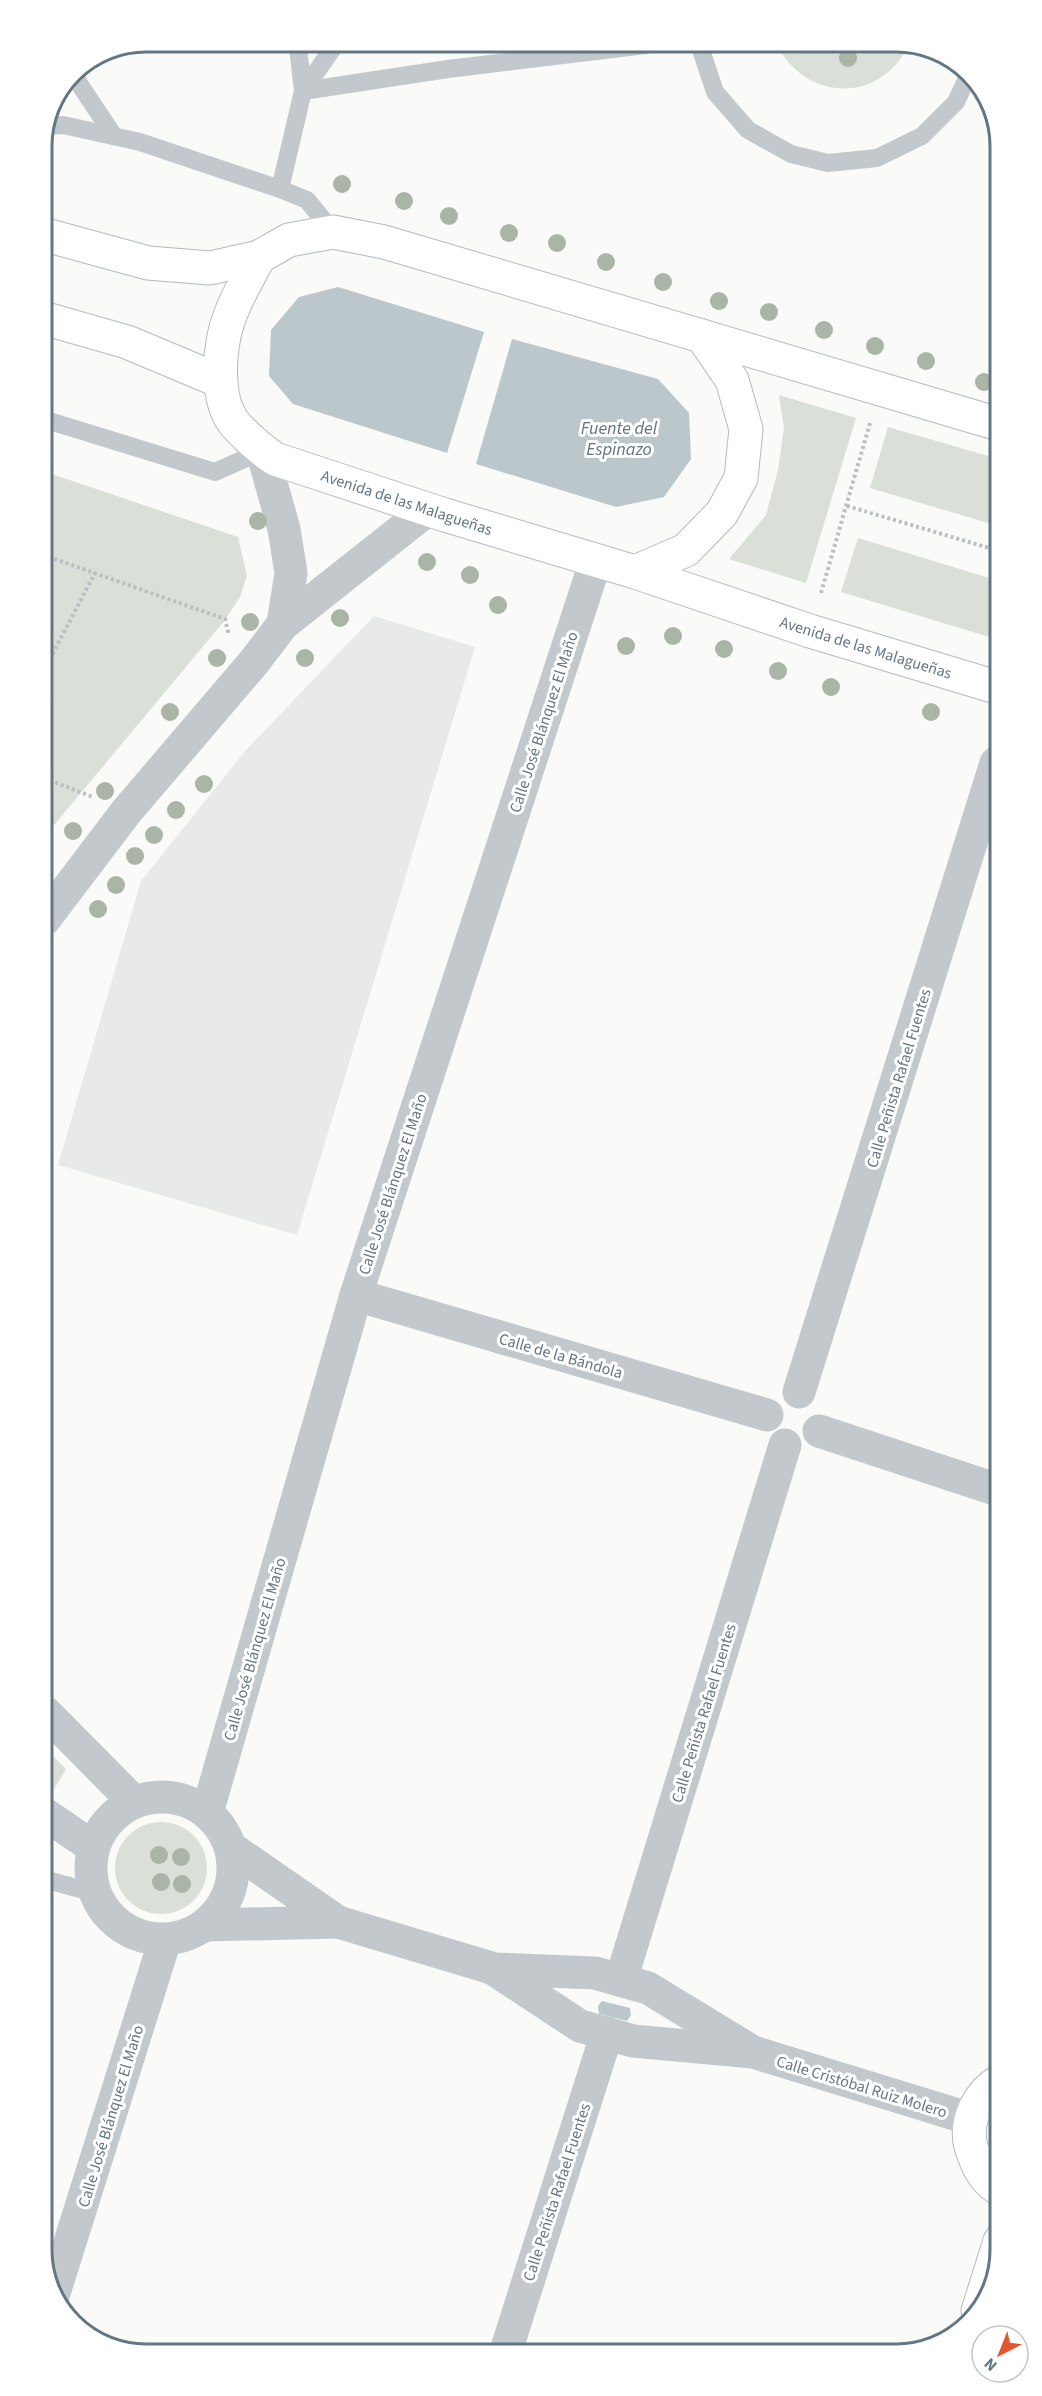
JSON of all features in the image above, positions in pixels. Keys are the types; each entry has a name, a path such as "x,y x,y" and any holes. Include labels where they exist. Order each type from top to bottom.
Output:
{"main road":[{"path":"53,237 148,263 210,268 259,257 289,240 333,232 384,242 990,421"},
{"name":"Avenida de las Malagueñas","path":"259,257 237,300 223,341 220,381 229,415 262,451 275,459 427,510 596,560 810,631 990,685"},
{"path":"53,321 127,342 220,381"},
{"path":"634,572 686,550 722,513 741,478 746,429 732,380 702,336"},
{"path":"990,2087 978,2102 971,2119 970,2142 980,2170 990,2180"}],"street":[{"path":"262,451 284,529 291,573 283,624"},
{"path":"53,909 126,812 254,662 283,624 427,510"},
{"name":"Calle José Blánquez El Maño","path":"207,1813 356,1295 596,560"},
{"name":"Calle Peñista Rafael Fuentes","path":"799,1392 990,782"},
{"name":"Calle de la Bándola","path":"356,1295 767,1415"},
{"path":"788,1392 799,1392 809,1396 820,1410 822,1420 819,1431 812,1440 802,1446 785,1445 772,1436 767,1427 767,1415 770,1405 778,1396 788,1392"},
{"path":"819,1431 990,1487"},
{"name":"Calle Peñista Rafael Fuentes","path":"621,1980 785,1445"},
{"path":"52,1719 134,1802"},
{"path":"152,1797 172,1797 191,1803 207,1813 222,1829 231,1848 234,1869 231,1890 221,1909 205,1925 186,1936 165,1940 143,1937 123,1928 106,1912 95,1893 91,1870 93,1847 102,1828 116,1813 134,1802 152,1797"},
{"path":"52,1819 93,1847"},
{"name":"Calle Cristóbal Ruiz Molero","path":"231,1848 338,1922"},
{"name":"Calle Cristóbal Ruiz Molero","path":"205,1925 338,1922 495,1969 595,1973 648,1988 753,2052"},
{"name":"Calle José Blánquez El Maño","path":"58,2281 165,1940"},
{"name":"Calle Cristóbal Ruiz Molero","path":"495,1969 580,2026 633,2041 753,2052 971,2119"},
{"name":"Calle Peñista Rafael Fuentes","path":"508,2343 606,2033"}],"lane":[{"path":"280,189 303,91 298,52"},
{"path":"303,91 330,52"},
{"path":"303,91 448,69 583,53"},
{"path":"702,53 715,92 748,130 791,154 828,163 877,158 922,136 956,102 965,83"},
{"path":"78,83 114,136"},
{"path":"55,126 63,125 140,142 280,189 307,200 333,232"},
{"path":"53,422 215,472 262,451"},
{"path":"52,1881 95,1893"}],"path":[{"path":"821,593 880,387"},
{"path":"847,506 990,548"},
{"path":"53,558 225,620 229,636"},
{"path":"53,653 95,573"},
{"path":"53,781 126,812"}],"shaded area":[{"path":"783,53 903,53 896,64 880,78 862,86 842,89 823,85 805,77"},
{"path":"779,395 856,418 806,583 729,559 766,515 778,470 784,428"},
{"path":"888,427 990,457 990,524 870,488"},
{"path":"53,474 238,537 247,576 240,597 225,620 53,827"},
{"path":"858,538 990,578 990,637 841,592"},
{"path":"374,616 475,647 297,1235 58,1165 141,881 246,750"},
{"path":"52,1755 66,1769 52,1792"},
{"path":"161,1822 179,1825 194,1835 204,1850 207,1868 204,1886 194,1901 179,1911 161,1914 143,1911 128,1901 118,1886 115,1868 118,1850 128,1835 143,1825"}],"water":[{"path":"338,287 484,332 447,453 293,404 269,376 271,330 299,297"},
{"name":"Fuente del Espinazo","path":"512,339 658,379 689,413 691,459 664,497 616,507 476,464"},
{"path":"602,2001 630,2008 631,2015 627,2021 599,2014 598,2006"}]}
